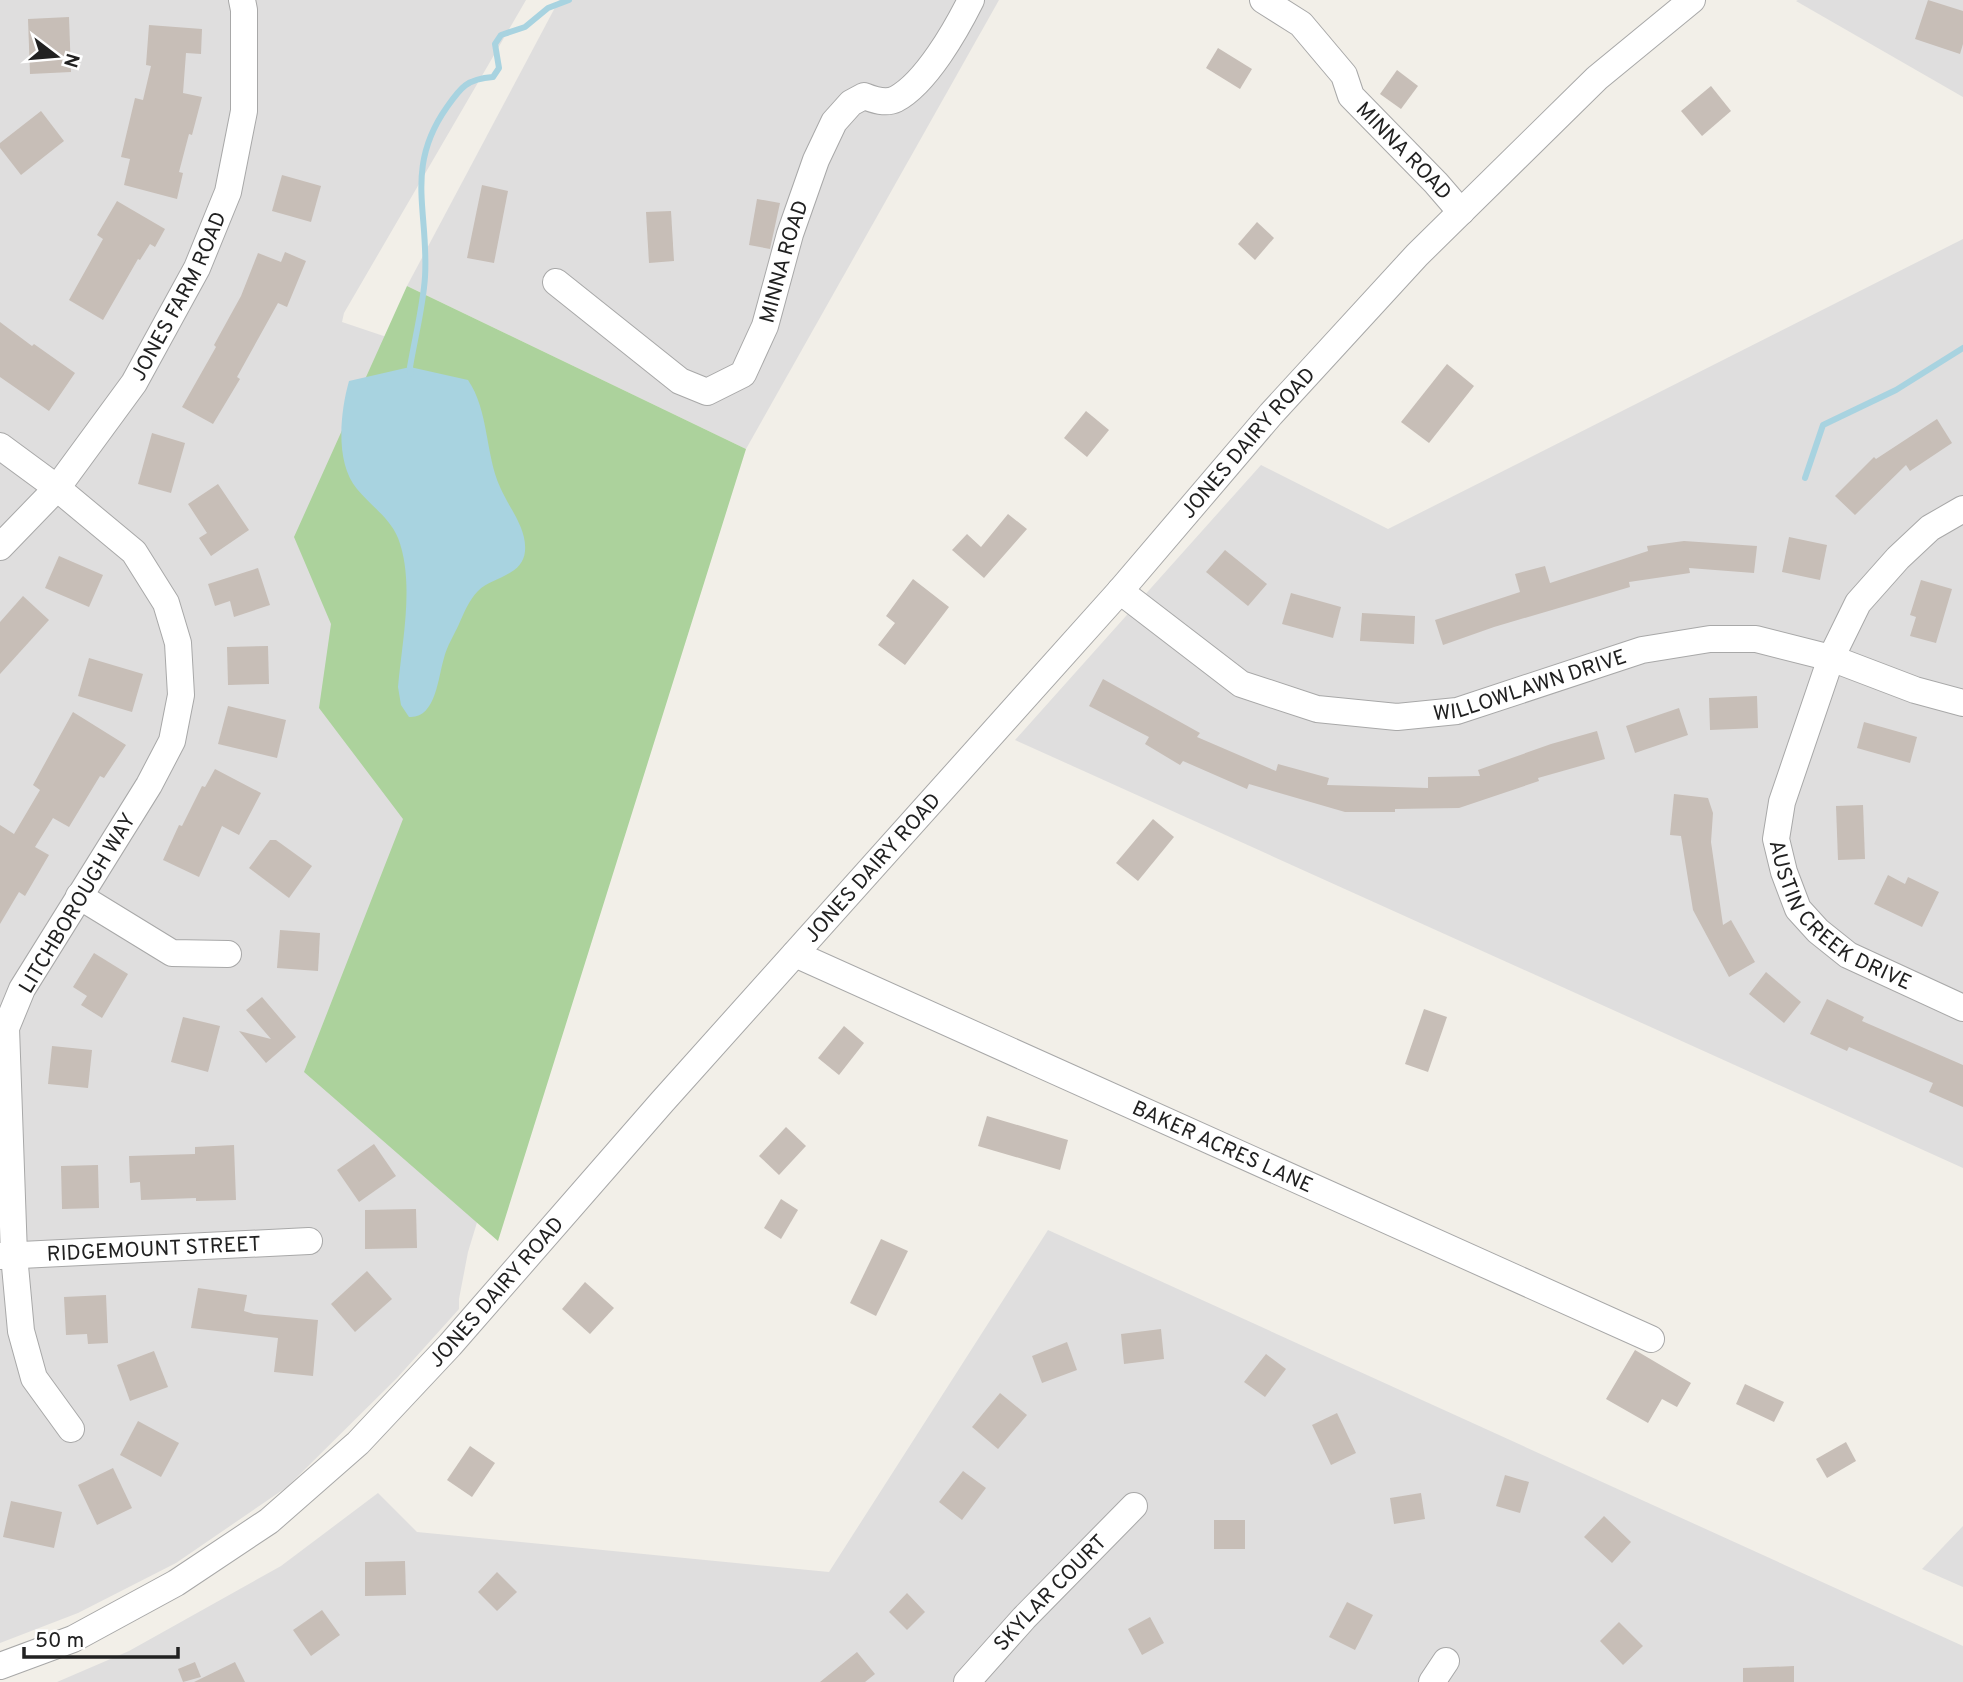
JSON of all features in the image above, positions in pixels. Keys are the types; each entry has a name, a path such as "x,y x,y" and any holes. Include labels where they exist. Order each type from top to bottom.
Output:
{"street":[{"name":"JONES FARM ROAD","path":"0,547 57,488 134,383 197,268 228,191 243,111 242,0"},
{"name":"MINNA ROAD","path":"556,282 681,381 707,392 743,374 765,326 790,234 816,160 834,122 851,103 864,96 878,101 894,100 912,86 950,41 971,0"},
{"name":"MINNA ROAD","path":"1263,0 1301,24 1344,75 1350,96 1461,212"},
{"name":"JONES DAIRY ROAD","path":"0,1666 73,1639 176,1583 270,1521 358,1443 450,1345 662,1102 1120,591 1269,416 1417,255 1597,78 1692,0"},
{"name":"LITCHBOROUGH WAY","path":"0,446 57,488 134,552 166,603 178,643 179,656 181,695 172,741 149,785 22,989 6,1028 7,1255 21,1331 34,1378 71,1429"},
{"name":"AUSTIN CREEK DRIVE","path":"1963,509 1930,528 1898,558 1858,603 1831,658 1782,802 1776,839 1784,872 1798,909 1818,931 1848,955 1963,1008"},
{"name":"WILLOWLAWN DRIVE","path":"1120,591 1241,684 1317,709 1397,718 1457,711 1642,650 1710,639 1756,639 1831,658 1915,690 1963,702"},
{"path":"79,896 172,953 228,954"},
{"name":"BAKER ACRES LANE","path":"795,954 1651,1339"},
{"name":"RIDGEMOUNT STREET","path":"7,1255 309,1241"},
{"name":"SKYLAR COURT","path":"967,1682 1024,1618 1134,1506"}],"shaded area":[{"path":"0,0 526,0 344,313 342,322 713,447 468,1252 459,1309 397,1378 287,1487 176,1563 78,1613 0,1643"},
{"path":"559,0 999,0 746,449 407,286"},
{"path":"1798,0 1963,0 1963,97 1796,1"},
{"path":"1963,239 1963,1168 1015,740 1261,465 1388,529"},
{"path":"1048,1230 1963,1646 1963,1682 57,1682 129,1651 281,1566 378,1493 417,1532 829,1572"},
{"path":"1963,1526 1963,1587 1922,1569"}],"green space":[{"path":"407,286 746,449 498,1241 304,1072 403,819 319,708 331,624 294,537"}],"water":[{"path":"410,367 468,380 480,405 495,474 520,526 525,551 519,566 484,586 472,598 447,649 430,704 418,716 409,717 401,705 398,687 407,592 403,555 390,524 350,478 345,466 341,437 343,408 349,381"}],"building":[{"path":"1928,0 1963,11 1963,44 1960,54 1915,39"},
{"path":"69,17 71,72 30,74 28,19"},
{"path":"149,25 202,29 201,54 186,53 183,93 202,97 179,172 183,173 177,199 124,185 130,159 121,157 135,98 143,100 151,66 146,65"},
{"path":"1218,48 1252,69 1240,89 1206,68"},
{"path":"1397,70 1418,86 1401,109 1380,94"},
{"path":"1711,86 1731,111 1702,136 1681,111"},
{"path":"41,111 64,141 21,175 0,148 0,143"},
{"path":"282,175 321,186 311,222 272,211"},
{"path":"482,185 508,191 494,263 467,258"},
{"path":"757,199 780,203 770,249 749,245"},
{"path":"117,201 165,229 155,247 150,244 140,260 138,259 103,320 69,300 103,239 97,235"},
{"path":"671,211 674,261 649,263 646,212"},
{"path":"1257,222 1274,238 1255,260 1238,244"},
{"path":"285,252 306,261 287,307 278,303 237,377 240,379 213,424 182,407 216,347 214,345 241,296 258,253 281,262"},
{"path":"0,322 75,373 49,411 0,377"},
{"path":"1447,364 1474,386 1429,443 1401,422"},
{"path":"1086,411 1109,430 1087,457 1064,438"},
{"path":"1937,419 1952,443 1910,471 1906,465 1855,515 1835,496 1874,457 1876,459"},
{"path":"152,433 185,443 171,493 138,484"},
{"path":"218,484 249,530 211,556 199,538 207,533 188,504"},
{"path":"1008,514 1027,529 984,578 952,550 967,534 981,547"},
{"path":"1789,537 1827,545 1820,580 1782,572"},
{"path":"1684,541 1757,546 1754,573 1689,568 1690,573 1629,582 1630,587 1443,645 1435,620 1520,592 1515,574 1545,566 1550,583 1648,551 1647,546"},
{"path":"1225,550 1267,584 1248,606 1206,572"},
{"path":"59,556 103,575 89,607 45,588"},
{"path":"258,568 270,605 234,617 230,601 215,606 208,584"},
{"path":"913,579 949,607 905,665 878,645 895,623 886,616"},
{"path":"1921,580 1952,589 1936,643 1910,636 1916,617 1910,615"},
{"path":"1291,593 1341,607 1333,638 1282,624"},
{"path":"23,596 49,620 0,674 0,622"},
{"path":"1362,613 1415,616 1414,644 1360,641"},
{"path":"268,646 269,684 228,685 227,647"},
{"path":"89,658 143,674 132,712 78,696"},
{"path":"1103,679 1200,733 1197,737 1276,771 1278,764 1329,778 1327,785 1428,788 1428,777 1480,776 1478,770 1597,731 1605,759 1538,778 1539,781 1459,808 1345,812 1249,784 1247,789 1183,761 1180,765 1145,744 1149,737 1089,706"},
{"path":"1757,696 1758,728 1710,730 1709,698"},
{"path":"228,706 286,720 277,758 218,744"},
{"path":"1679,708 1688,735 1635,753 1626,726"},
{"path":"73,712 126,745 104,778 100,776 69,827 53,818 35,847 49,855 25,896 19,892 0,924 0,825 14,834 40,790 33,785"},
{"path":"1864,722 1917,737 1910,763 1857,748"},
{"path":"215,769 261,793 239,835 222,826 199,877 163,860 179,825 182,826 202,786 205,787"},
{"path":"1674,794 1708,798 1713,813 1711,842 1723,925 1731,920 1755,962 1729,977 1693,910 1681,836 1670,835"},
{"path":"1863,805 1865,859 1838,860 1836,806"},
{"path":"1153,819 1174,837 1138,881 1116,863"},
{"path":"270,840 276,840 312,866 289,898 249,868"},
{"path":"1888,875 1905,884 1908,877 1939,892 1922,927 1874,904"},
{"path":"280,930 320,933 318,971 277,968"},
{"path":"94,953 128,974 102,1018 81,1005 87,996 73,987"},
{"path":"1766,972 1801,1002 1784,1023 1749,994"},
{"path":"262,997 296,1037 266,1063 239,1031 271,1039 246,1010"},
{"path":"1827,999 1864,1017 1862,1021 1963,1065 1963,1107 1929,1092 1933,1083 1849,1047 1847,1051 1810,1034"},
{"path":"1424,1009 1447,1017 1428,1072 1405,1064"},
{"path":"183,1017 220,1026 208,1072 171,1062"},
{"path":"844,1026 864,1043 839,1075 818,1058"},
{"path":"52,1046 92,1050 88,1088 48,1084"},
{"path":"987,1116 1068,1140 1060,1170 978,1146"},
{"path":"786,1127 806,1146 779,1175 759,1156"},
{"path":"374,1144 396,1176 359,1202 337,1170"},
{"path":"234,1145 236,1200 141,1200 140,1182 130,1183 129,1156 195,1154 195,1147"},
{"path":"98,1165 99,1208 62,1209 61,1166"},
{"path":"781,1199 798,1210 781,1239 764,1228"},
{"path":"416,1209 417,1248 365,1249 365,1210"},
{"path":"881,1239 908,1251 876,1316 850,1303"},
{"path":"367,1271 392,1299 355,1332 331,1304"},
{"path":"585,1282 614,1308 590,1334 562,1309"},
{"path":"198,1288 247,1295 244,1311 254,1314 318,1320 313,1376 274,1372 278,1338 191,1328"},
{"path":"106,1295 108,1343 88,1344 87,1334 66,1335 64,1297"},
{"path":"1161,1329 1164,1359 1124,1364 1121,1334"},
{"path":"1067,1342 1077,1370 1042,1383 1032,1356"},
{"path":"1635,1350 1691,1383 1677,1407 1662,1399 1648,1423 1606,1399"},
{"path":"154,1351 168,1387 130,1401 117,1365"},
{"path":"1266,1354 1286,1369 1265,1397 1244,1382"},
{"path":"1745,1384 1784,1402 1774,1422 1736,1404"},
{"path":"1000,1393 1027,1415 998,1449 972,1427"},
{"path":"1337,1413 1356,1453 1331,1465 1312,1425"},
{"path":"138,1421 179,1443 161,1477 120,1455"},
{"path":"1846,1442 1856,1461 1827,1478 1816,1459"},
{"path":"470,1446 495,1463 472,1497 447,1480"},
{"path":"113,1468 132,1508 97,1525 78,1485"},
{"path":"963,1471 986,1488 962,1520 939,1502"},
{"path":"1505,1475 1529,1482 1520,1513 1496,1506"},
{"path":"1421,1493 1425,1519 1394,1524 1390,1498"},
{"path":"11,1501 62,1512 54,1548 3,1537"},
{"path":"1604,1516 1631,1542 1612,1563 1584,1537"},
{"path":"1214,1520 1245,1520 1245,1549 1214,1549"},
{"path":"405,1561 406,1595 365,1596 365,1562"},
{"path":"497,1572 517,1592 497,1611 478,1592"},
{"path":"907,1593 925,1612 907,1630 889,1612"},
{"path":"1347,1602 1373,1615 1355,1650 1329,1637"},
{"path":"322,1610 340,1635 311,1656 293,1630"},
{"path":"1150,1617 1164,1643 1142,1655 1128,1629"},
{"path":"1619,1622 1643,1646 1623,1665 1600,1641"},
{"path":"857,1652 875,1674 865,1682 820,1682"},
{"path":"195,1662 201,1677 183,1682 178,1669"},
{"path":"235,1662 245,1682 194,1682"},
{"path":"1794,1666 1794,1682 1743,1682 1743,1668"}],"waterway":[{"path":"411,374 425,277 422,170 434,129 461,89 471,82 493,77 499,68 495,44 501,35 525,27 548,8 569,0"},
{"path":"1805,478 1823,425 1896,390 1963,348"}]}
